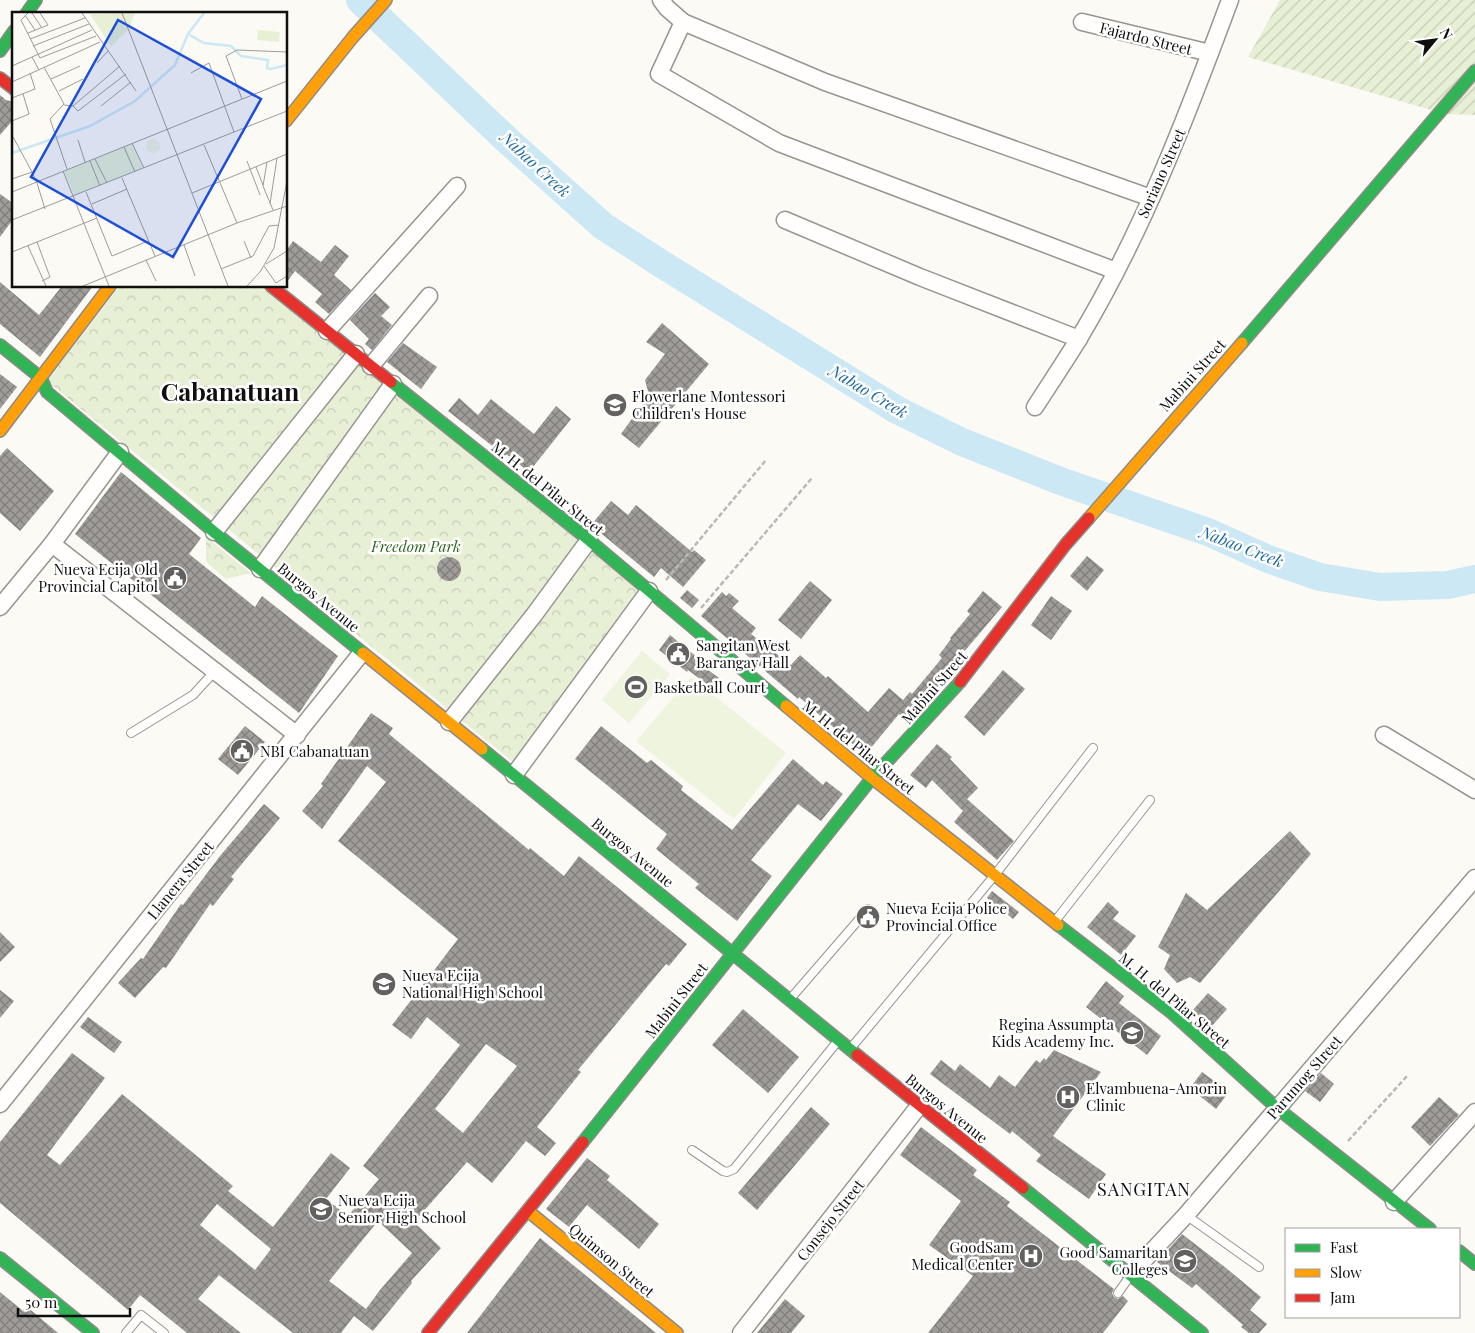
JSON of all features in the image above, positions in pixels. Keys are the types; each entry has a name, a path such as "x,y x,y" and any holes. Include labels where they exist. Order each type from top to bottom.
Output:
{"main road":[{"path":"27,12 36,0"},
{"path":"288,118 353,37 386,0"},
{"path":"0,50 12,34"},
{"name":"Mabini Street","path":"428,1333 872,778 966,674 1066,544 1126,472 1270,311 1475,71"},
{"path":"0,78 12,87"},
{"path":"0,431 108,288"},
{"name":"M. H. del Pilar Street","path":"273,288 589,540 872,778 994,876 1172,1013 1278,1108 1429,1228"},
{"name":"Burgos Avenue","path":"0,345 41,378 47,392"},
{"name":"Burgos Avenue","path":"20,380 33,389 47,392 214,532 734,952 919,1106 1202,1333"},
{"name":"Quimson Street","path":"528,1210 677,1333"},
{"path":"1460,1252 1475,1264"},
{"path":"0,1258 93,1333"}],"street":[{"path":"661,0 683,22 825,82 1151,198"},
{"name":"Soriano Street","path":"1035,407 1078,340 1116,271 1151,198 1182,126 1230,0"},
{"path":"683,22 659,74 770,138 788,147 1116,271"},
{"name":"Fajardo Street","path":"1082,22 1210,53"},
{"path":"327,331 457,186"},
{"path":"785,220 920,278 1078,340"},
{"path":"370,366 429,296"},
{"path":"214,532 356,354"},
{"path":"260,569 393,384"},
{"path":"0,607 52,544 120,452"},
{"path":"449,722 534,615 589,540"},
{"path":"52,544 297,735"},
{"path":"514,775 651,593"},
{"name":"Llanera Street","path":"3,1094 297,735 360,655"},
{"path":"1384,734 1475,790"},
{"name":"Parumog Street","path":"1130,1274 1186,1215 1475,878"},
{"name":"Consejo Street","path":"742,1333 919,1106"},
{"path":"1394,1202 1475,1112"}],"lane":[{"path":"131,733 193,695 215,671"},
{"path":"849,1049 994,876 1093,748"},
{"path":"1054,922 1150,800"},
{"path":"790,1000 868,909"},
{"path":"692,1150 723,1171 728,1172 734,1169 838,1040"},
{"path":"1186,1215 1259,1266"},
{"path":"1118,1293 1130,1274"},
{"path":"126,1333 141,1315 164,1333"}],"path":[{"path":"651,593 766,460"},
{"path":"688,622 812,478"},
{"path":"1335,1155 1408,1075"}],"green space":[{"path":"1280,0 1475,0 1475,115 1445,114 1248,57"},
{"name":"Freedom Park","path":"118,288 266,288 644,593 514,763 47,381"},
{"path":"206,537 251,573 226,579 206,562"},
{"name":"Basketball Court","path":"642,651 670,674 629,723 602,700"},
{"path":"691,677 786,753 734,819 636,741"}],"building":[{"path":"0,95 6,100 12,102 12,121 0,135"},
{"path":"0,194 12,203 12,221 0,237"},
{"path":"293,241 321,262 335,245 349,256 334,275 351,290 329,314 315,302 322,294 295,271 288,281 288,248"},
{"path":"0,282 39,315 60,288 92,288 40,357 0,324"},
{"path":"375,293 390,307 381,316 392,325 372,350 365,344 369,339 350,320"},
{"path":"662,323 709,364 639,448 621,434 649,395 645,380 665,354 646,342"},
{"path":"403,343 437,367 421,389 387,362"},
{"path":"0,374 17,387 0,409"},
{"path":"459,398 478,415 491,399 534,434 556,406 571,419 529,472 506,454 505,456 448,411"},
{"path":"7,448 54,491 20,531 0,513 0,456"},
{"name":"Nueva Ecija Old Provincial Capitol","path":"121,472 201,538 189,554 255,607 262,596 338,656 299,713 75,534"},
{"path":"611,501 628,515 636,505 692,552 694,550 706,560 683,587 661,568 654,577 591,525"},
{"path":"1087,556 1104,570 1087,591 1070,576"},
{"path":"449,557 457,561 461,569 457,577 449,581 441,577 437,569 441,561"},
{"path":"810,581 832,600 801,639 778,620"},
{"path":"687,590 699,600 692,608 680,598"},
{"path":"983,591 1002,607 963,653 944,680 907,721 899,714 865,755 799,697 798,699 701,616 722,592 726,596 729,593 739,601 732,608 756,628 751,634 791,665 800,655 826,678 828,676 868,712 889,688 903,700 910,692 912,694 942,658 939,655 970,614 967,611"},
{"path":"1051,596 1072,611 1051,640 1031,625"},
{"name":"Sangitan West Barangay Hall","path":"670,635 698,658 696,661 719,678 712,688 688,670 687,672 659,650"},
{"path":"1003,670 1025,689 984,736 964,717"},
{"path":"371,713 393,728 389,734 529,850 530,848 564,876 579,856 687,944 669,966 666,964 578,1070 581,1072 537,1127 556,1143 545,1156 526,1141 492,1183 467,1162 414,1222 441,1248 411,1281 412,1283 373,1331 354,1316 341,1333 293,1333 219,1275 198,1299 241,1333 187,1333 140,1295 128,1310 0,1203 0,1142 72,1053 105,1078 47,1155 60,1165 122,1094 233,1186 228,1191 273,1227 331,1153 350,1168 326,1199 348,1216 379,1179 363,1166 460,1045 427,1017 411,1039 392,1025 458,939 338,841 386,782 367,766 322,829 302,811 323,786 321,784","holes":["486,1044 517,1066 463,1133 435,1109","217,1204 271,1249 255,1270 200,1225","378,1221 412,1253 366,1309 329,1281"]},
{"name":"NBI Cabanatuan","path":"245,726 265,742 238,775 218,759"},
{"path":"601,726 647,763 651,760 683,786 681,790 732,830 793,759 823,785 826,781 843,794 821,821 798,804 751,860 772,876 737,921 695,888 699,884 656,849 667,834 575,759"},
{"path":"937,744 952,757 950,759 978,788 967,799 1014,841 997,860 954,822 963,811 932,780 926,788 910,775"},
{"path":"264,804 280,818 231,877 234,879 213,906 210,904 166,968 163,967 135,998 118,983 141,958 143,959 181,904 183,905 220,856"},
{"path":"1290,831 1311,854 1200,983 1190,977 1177,983 1164,969 1170,955 1158,947 1186,893 1207,910"},
{"path":"992,891 1019,912 1013,919 987,898"},
{"path":"1108,902 1119,912 1113,919 1136,936 1121,955 1087,927"},
{"path":"0,932 15,947 0,962"},
{"path":"1106,981 1124,996 1119,1003 1161,1036 1147,1055 1086,1007"},
{"path":"0,990 14,1001 0,1018"},
{"path":"1208,993 1227,1009 1211,1027 1192,1011"},
{"path":"743,1009 799,1057 768,1093 712,1045"},
{"path":"88,1017 122,1042 114,1053 80,1027"},
{"path":"1054,1050 1101,1072 1053,1136 1106,1174 1089,1199 1036,1161 1041,1155 1012,1131 1010,1134 930,1074 941,1060 955,1071 960,1064 990,1088 999,1075 1015,1087 1036,1060 1040,1063 1044,1058 1046,1060"},
{"path":"1202,1072 1229,1092 1216,1109 1190,1088"},
{"path":"1321,1073 1334,1084 1320,1102 1305,1091"},
{"path":"1439,1097 1459,1115 1430,1146 1411,1127"},
{"path":"811,1107 830,1124 757,1210 738,1193"},
{"name":"GoodSam Medical Center","path":"921,1127 977,1170 973,1175 1010,1202 1007,1206 1114,1289 1112,1293 1114,1297 1118,1299 1123,1296 1128,1301 1103,1333 928,1333 973,1276 929,1245 961,1201 900,1155"},
{"path":"587,1158 610,1176 607,1180 659,1224 639,1249 587,1205 569,1227 546,1209"},
{"path":"1182,1234 1261,1297 1250,1310 1267,1324 1259,1333 1249,1333 1241,1327 1243,1325 1196,1284 1192,1288 1157,1262"},
{"path":"540,1238 656,1333 467,1333"},
{"path":"0,1292 23,1311 26,1306 58,1333 0,1333"},
{"path":"785,1299 805,1316 791,1333 757,1333"}],"waterway":[{"name":"Nabao Creek","path":"360,0 507,140 603,226 897,410 962,442 1063,482 1208,532 1268,559 1320,577 1380,587 1448,585 1475,579"}],"traffic: fast":[{"path":"27,12 36,0"},
{"path":"0,51 12,34"},
{"path":"1242,343 1475,71"},
{"path":"0,345 41,378 47,392 214,532 363,653"},
{"path":"391,382 589,540 786,706"},
{"path":"583,1142 872,778 960,682"},
{"path":"482,749 857,1055"},
{"path":"1058,925 1172,1013 1277,1108 1429,1228"},
{"path":"1023,1188 1202,1333"},
{"path":"1460,1252 1475,1264"},
{"path":"0,1258 93,1333"}],"traffic: slow":[{"path":"288,118 353,37 386,0"},
{"path":"0,431 108,288"},
{"path":"1089,518 1242,343"},
{"path":"363,653 482,749"},
{"path":"786,706 872,778 1058,925"},
{"path":"528,1211 677,1333"}],"traffic: jam":[{"path":"0,78 12,87"},
{"path":"274,288 391,382"},
{"path":"960,682 1066,544 1089,518"},
{"path":"857,1055 1023,1188"},
{"path":"428,1333 583,1142"}],"place":[{"name":"Flowerlane Montessori Children's House","path":"615,405"},
{"name":"Nueva Ecija Old Provincial Capitol","path":"175,578"},
{"name":"Sangitan West Barangay Hall","path":"678,654"},
{"name":"Basketball Court","path":"636,687"},
{"name":"NBI Cabanatuan","path":"242,751"},
{"name":"Nueva Ecija Police Provincial Office","path":"868,917"},
{"name":"Nueva Ecija National High School","path":"384,984"},
{"name":"Regina Assumpta Kids Academy Inc.","path":"1132,1033"},
{"name":"Elvambuena-Amorin Clinic","path":"1068,1097"},
{"name":"Nueva Ecija Senior High School","path":"321,1209"},
{"name":"GoodSam Medical Center","path":"1031,1256"},
{"name":"Good Samaritan Colleges","path":"1185,1261"}],"district":[{"name":"Cabanatuan","path":"230,390"},
{"name":"SANGITAN","path":"1144,1189"}]}
